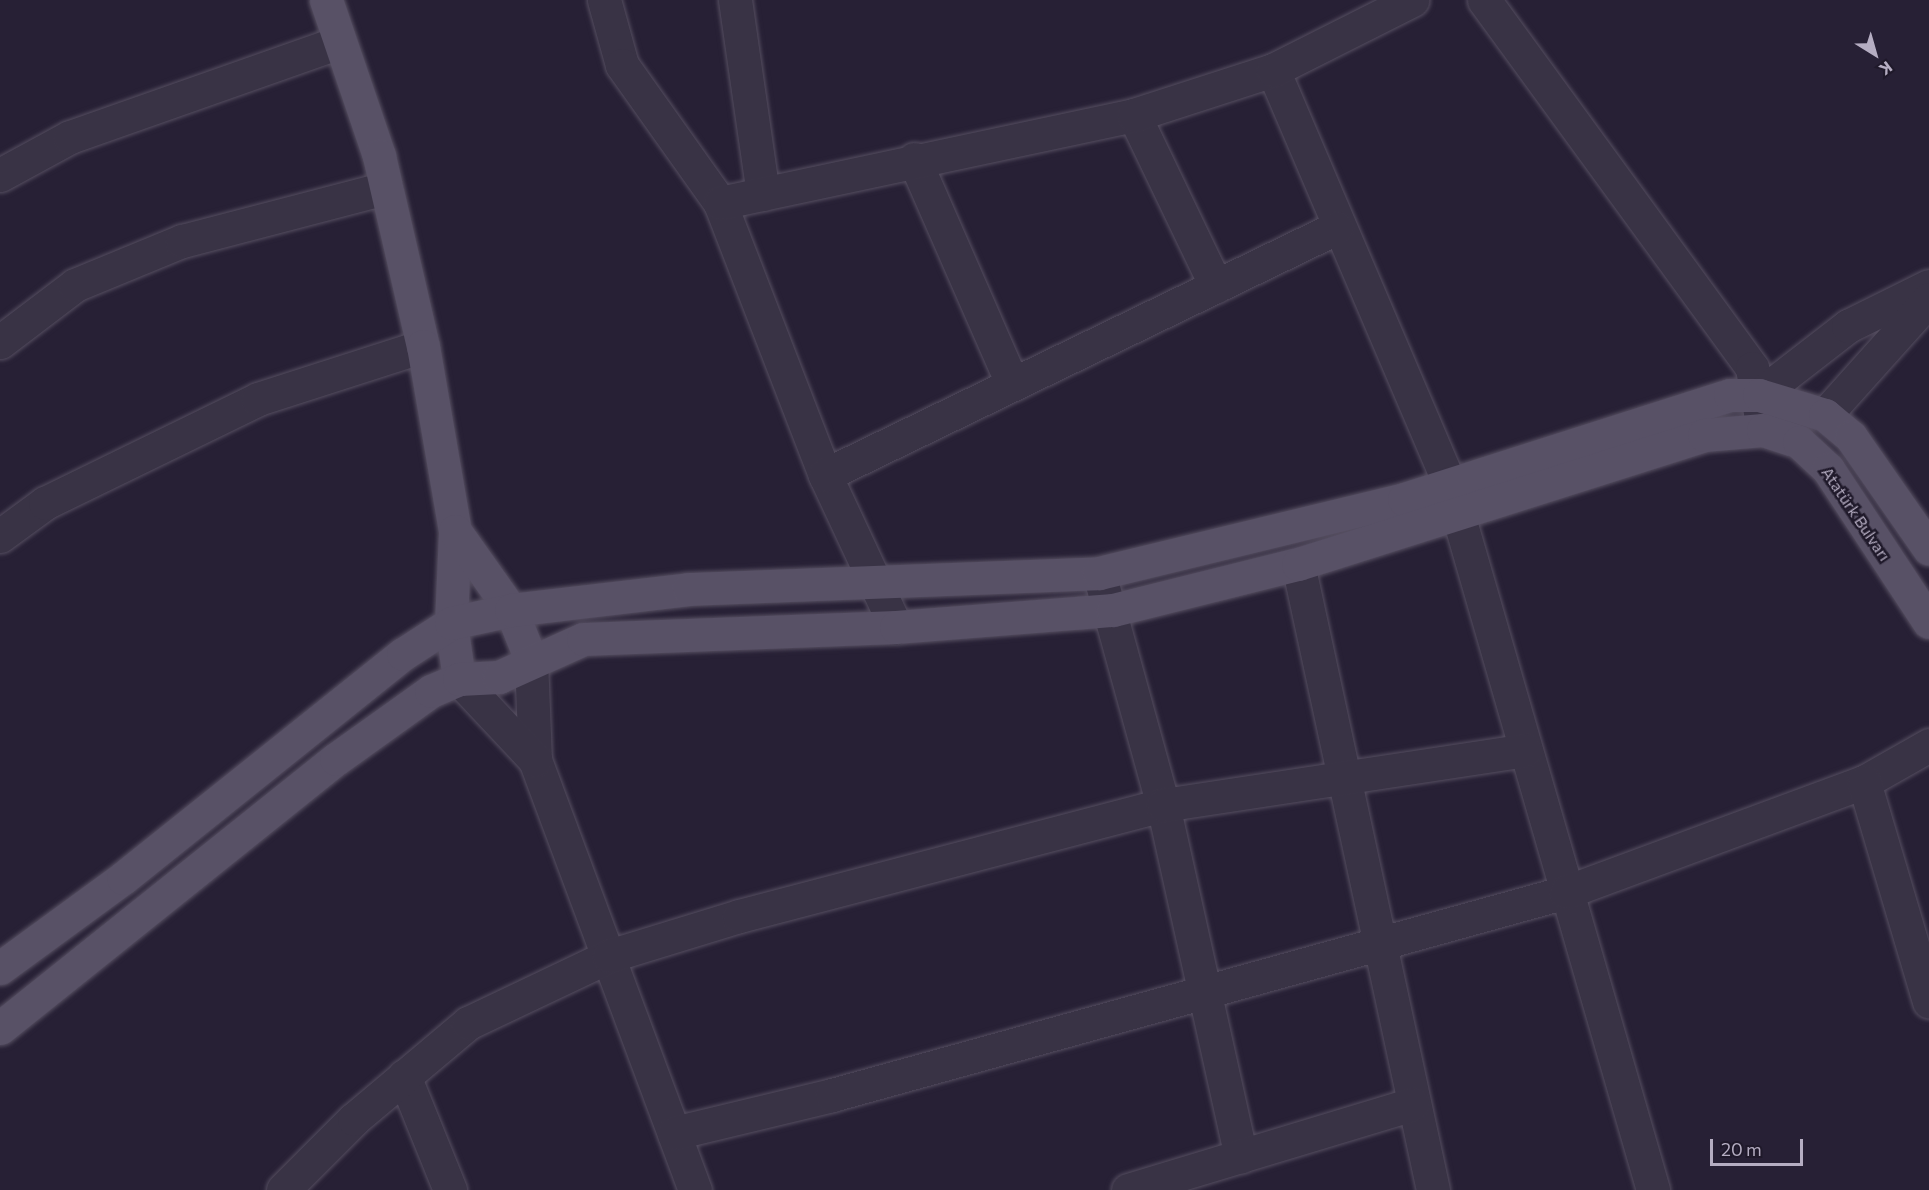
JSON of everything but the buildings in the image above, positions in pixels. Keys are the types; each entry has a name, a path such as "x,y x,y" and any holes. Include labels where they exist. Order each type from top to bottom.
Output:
{"main road":[{"path":"326,0 386,188 423,346 455,531 451,623 459,679"},
{"path":"0,968 123,878 403,654 451,623 511,610 689,588 878,585 1099,573 1299,527 1449,483 1696,402 1759,395 1825,415 1851,437 1929,549"},
{"path":"0,1028 336,759 431,691 459,679 499,677 531,660 583,639 896,627 1113,610 1298,564 1459,516 1704,435 1763,430"},
{"name":"Atatürk Bulvarı","path":"1763,430 1799,442 1828,469 1929,622"},
{"path":"455,531 511,610 531,660"}],"street":[{"path":"604,0 622,65 720,203 825,475 896,627"},
{"path":"735,0 763,194"},
{"path":"720,203 914,159 1134,115 1273,70 1412,0"},
{"path":"1484,0 1752,368 1759,395 1763,430"},
{"path":"0,175 70,137 340,42"},
{"path":"1273,70 1336,228 1449,483 1653,1190"},
{"path":"1134,115 1216,286"},
{"path":"914,159 1012,383"},
{"path":"0,342 75,285 182,241 386,188"},
{"path":"825,475 1336,228"},
{"path":"1759,395 1848,326 1929,286"},
{"path":"1825,415 1929,299"},
{"path":"0,536 45,503 258,399 423,346"},
{"path":"1298,564 1340,777 1433,1190"},
{"path":"1099,573 1113,610 1164,805 1241,1156"},
{"path":"531,660 535,760 694,1190"},
{"path":"459,679 535,760"},
{"path":"674,1133 832,1095 1204,988 1378,945 1566,892 1864,782 1929,745"},
{"path":"283,1190 404,1076 468,1023 609,956 740,916 1164,805 1526,750"},
{"path":"1864,782 1929,1002"},
{"path":"404,1076 450,1190"},
{"path":"1128,1190 1412,1104"}]}
